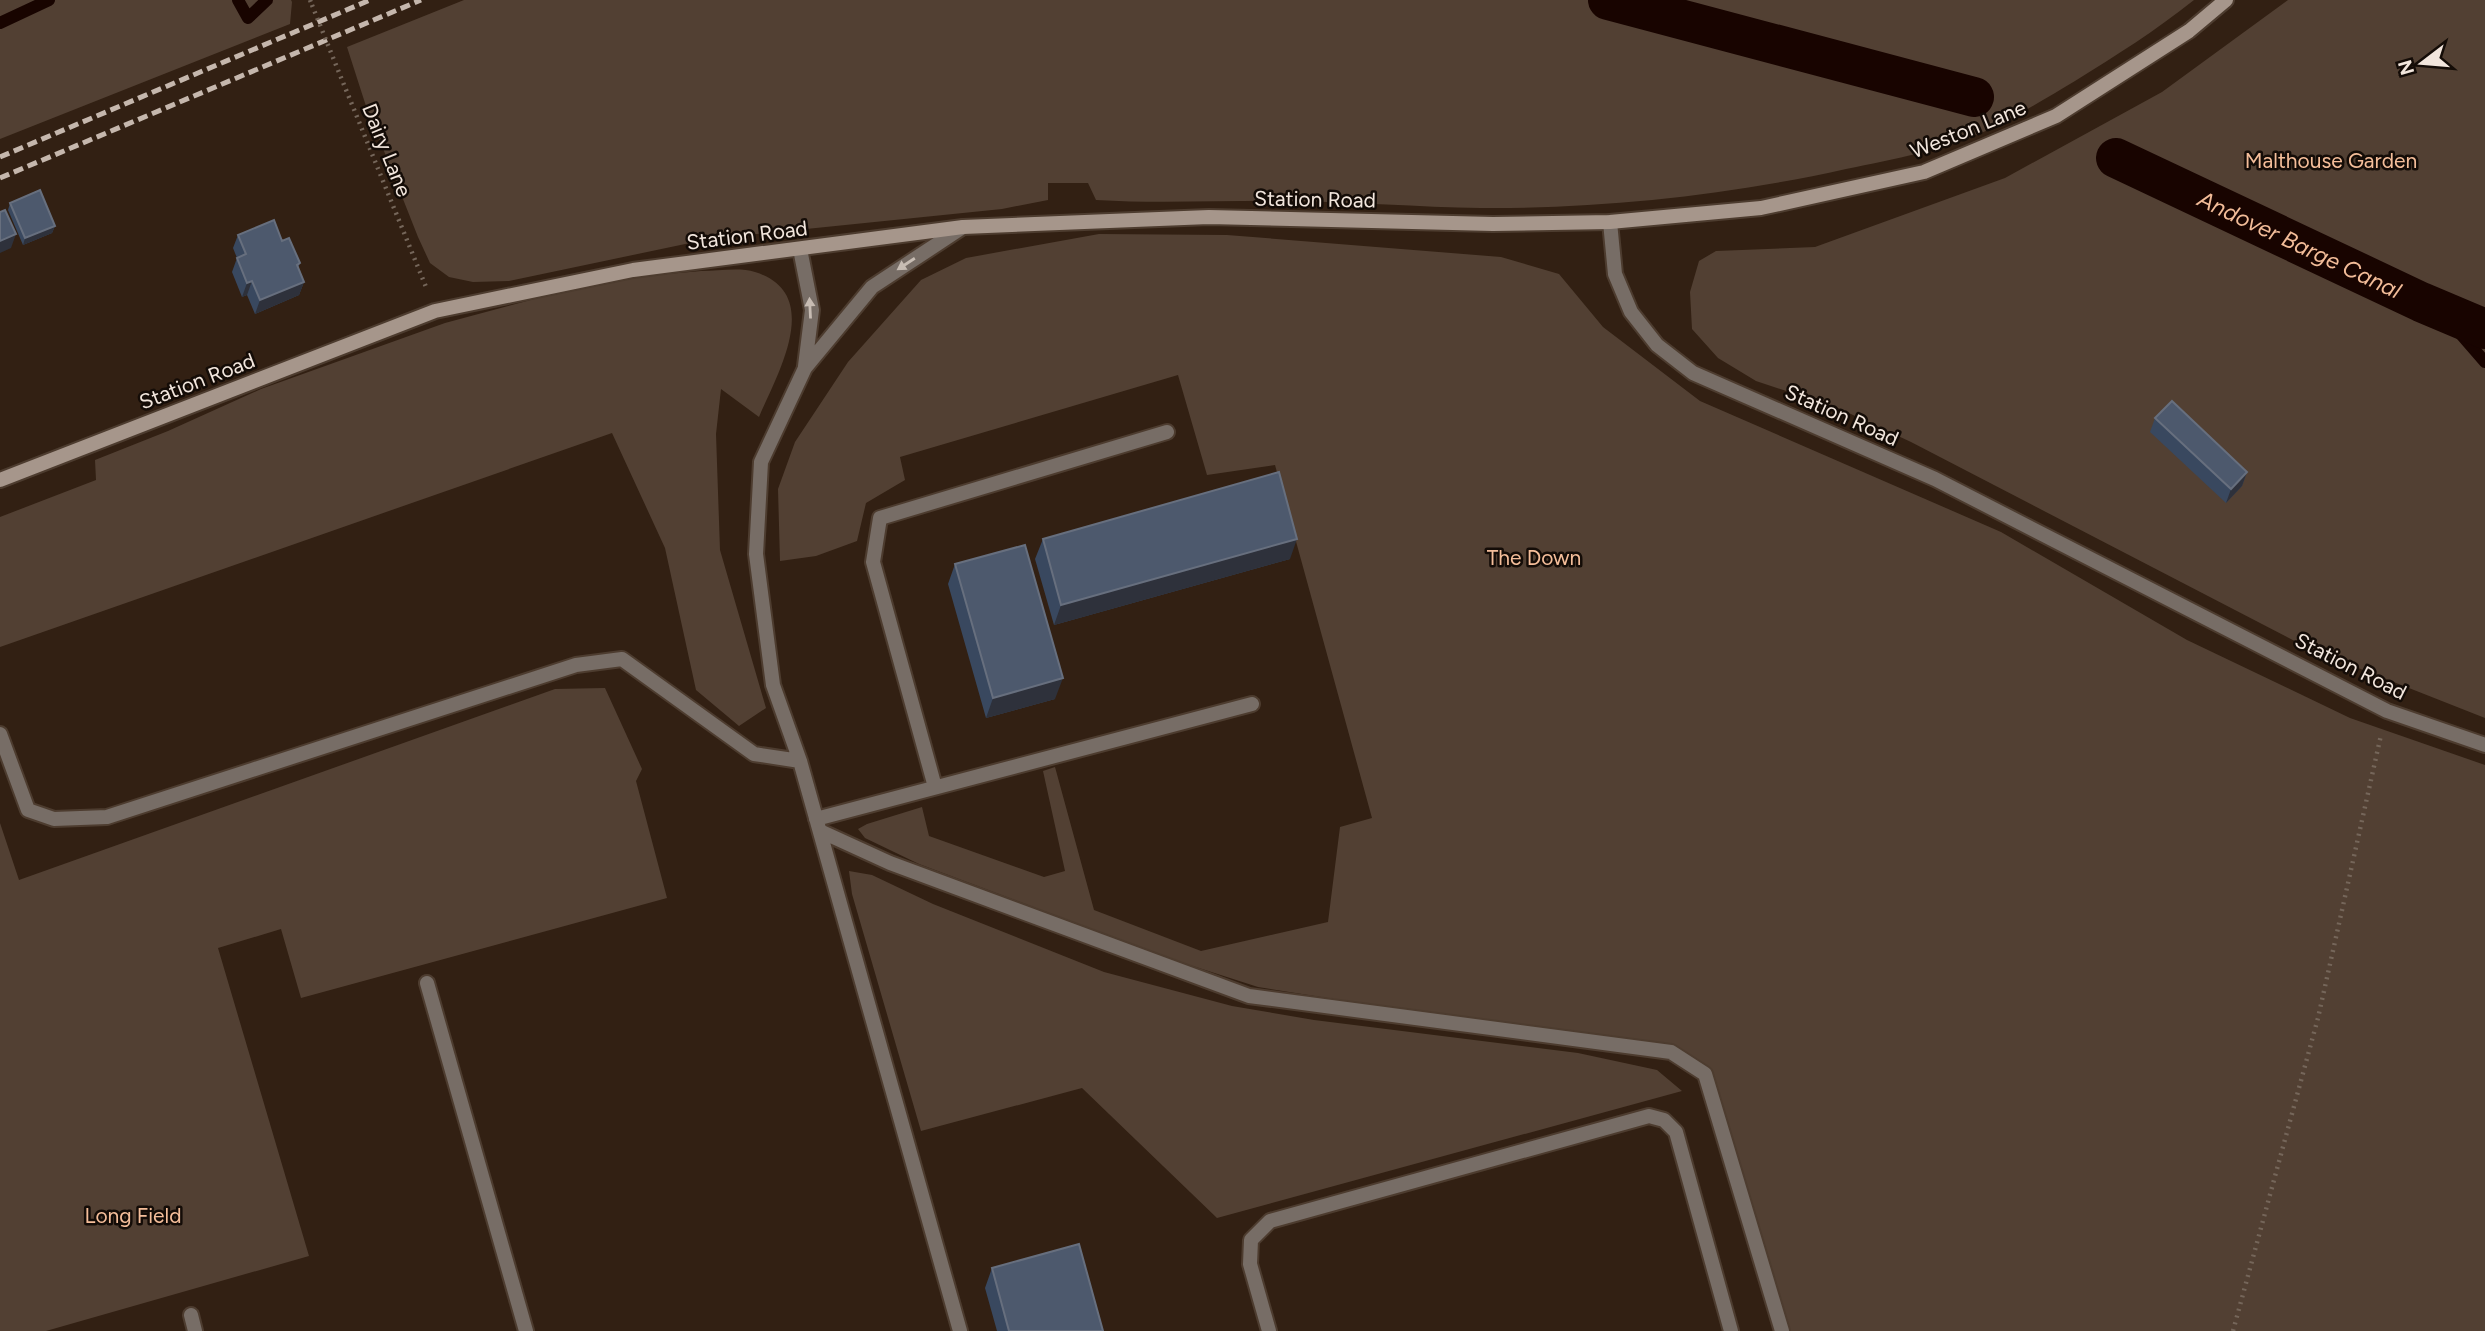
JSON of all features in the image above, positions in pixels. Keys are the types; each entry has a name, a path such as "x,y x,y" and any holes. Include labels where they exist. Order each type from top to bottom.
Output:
{"street":[{"name":"Weston Lane","path":"1610,222 1761,208 1924,172 2056,116 2189,31 2226,0"},
{"name":"Station Road","path":"0,480 435,311 633,270 963,227 1209,217 1493,224 1610,222 1615,274 1631,312 1657,345 1693,373 1935,479 2387,711 2485,745"},
{"path":"960,1331 800,761 773,685 756,554 761,462 805,368 872,287 963,227"},
{"path":"800,249 812,310 805,368"},
{"path":"935,787 873,562 880,518 1167,432"},
{"path":"0,734 28,810 54,818 107,817 576,665 622,659 754,754 800,761"},
{"path":"818,825 935,787 1252,704"},
{"path":"818,825 890,863 1249,996 1671,1052 1705,1074 1782,1331"},
{"path":"426,983 526,1331"},
{"path":"1269,1331 1250,1264 1251,1240 1270,1221 1649,1116 1664,1120 1676,1132 1731,1331"},
{"path":"191,1315 195,1331"}],"path":[{"name":"Dairy Lane","path":"311,2 435,311"},
{"path":"2233,1331 2318,1018 2387,711"}],"green space":[{"path":"0,0 292,2 290,24 0,139"},
{"path":"464,0 2194,0 2075,81 1990,129 1938,148 1757,186 1618,203 1481,208 1291,201 1096,200 1088,183 1048,183 1048,200 1002,209 709,239 509,281 473,282 449,277 430,263 365,103 347,47"},
{"name":"Malthouse Garden","path":"2288,0 2485,0 2485,718 2310,649 1911,442 1838,408 1756,381 1718,358 1692,329 1690,292 1699,261 1716,251 1815,247 2005,178 2162,92"},
{"name":"The Down","path":"1099,234 1227,235 1501,257 1559,274 1603,327 1700,401 2001,532 2187,640 2350,718 2485,765 2485,1331 1775,1331 1705,1074 1671,1052 1258,987 1174,960 919,864 865,838 858,829 922,807 929,836 1044,877 1065,871 1043,771 1055,767 1094,910 1201,951 1328,922 1340,827 1372,818 1275,465 1207,475 1178,375 900,457 905,480 866,503 857,541 816,556 780,561 778,489 795,442 848,362 921,280 966,258"},
{"path":"736,269 755,272 776,283 788,298 792,316 784,358 759,417 721,389 716,434 720,550 766,708 739,726 696,690 665,548 612,433 0,647 0,517 96,480 95,460 261,389 445,323 538,298 645,276"},
{"name":"Long Field","path":"605,688 642,769 636,781 667,898 301,998 281,929 218,948 309,1256 46,1331 0,1331 0,823 19,880 555,689"},
{"path":"849,871 872,875 933,904 1104,972 1232,1006 1314,1020 1578,1053 1657,1070 1682,1091 1217,1218 1082,1088 921,1131 852,894"}],"building":[{"path":"40,190 55,226 25,238 10,203"},
{"path":"5,210 16,234 0,241 0,212"},
{"path":"274,220 282,241 289,238 300,263 297,265 304,282 260,300 252,281 247,283 237,258 246,254 238,235"},
{"path":"2172,401 2247,472 2231,489 2155,418"},
{"path":"1279,472 1297,539 1061,605 1043,539"},
{"path":"1025,545 1063,678 993,698 955,564"},
{"path":"1079,1244 1103,1331 1009,1331 992,1268"}],"waterway":[{"path":"0,23 49,0"},
{"path":"238,0 248,18 267,0"},
{"name":"Andover Barge Canal","path":"1608,0 1974,97"},
{"name":"Andover Barge Canal","path":"2116,158 2421,302 2485,329"},
{"path":"2439,309 2485,362"}],"railway":[{"path":"0,157 370,0"},
{"path":"0,178 421,0"}]}
